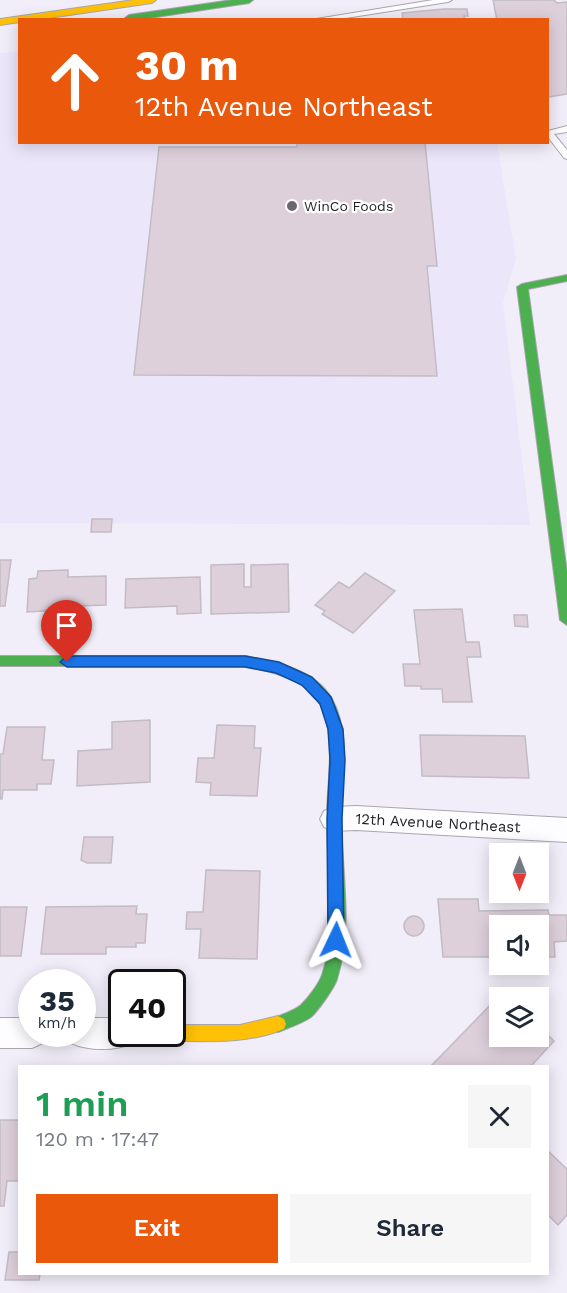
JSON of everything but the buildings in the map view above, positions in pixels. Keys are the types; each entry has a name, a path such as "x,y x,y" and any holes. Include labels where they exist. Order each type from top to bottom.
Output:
{"street":[{"path":"22,18 98,4 152,0"},
{"path":"130,18 249,0"},
{"path":"0,22 18,19"},
{"path":"567,278 522,287 567,620"},
{"name":"12th Avenue Northeast","path":"0,662 245,661 279,668 307,681 326,701 335,729 337,760 334,819 357,818 567,830"},
{"path":"186,1033 224,1033 266,1029 306,1011 329,979 336,940 334,819"},
{"path":"0,1033 18,1033"}],"lane":[{"path":"326,18 422,2 448,0"},
{"path":"567,129 549,132 567,156"}],"shaded area":[{"path":"18,51 18,144 497,144 516,258 503,303 530,525 0,523 0,53"}],"traffic: fast":[{"path":"129,18 249,0"},
{"path":"567,278 522,287 567,620"},
{"path":"0,661 245,661 279,668 307,681 326,701 335,729 337,760 334,819 336,941 329,979 306,1011 278,1024"}],"traffic: slow":[{"path":"28,18 152,0"},
{"path":"0,22 18,19"},
{"path":"186,1033 240,1033 278,1024"}],"place":[{"name":"WinCo Foods","path":"292,206"}],"route":[{"path":"67,662 245,661 279,668 307,681 326,701 335,729 337,760 334,819 336,940"}]}
